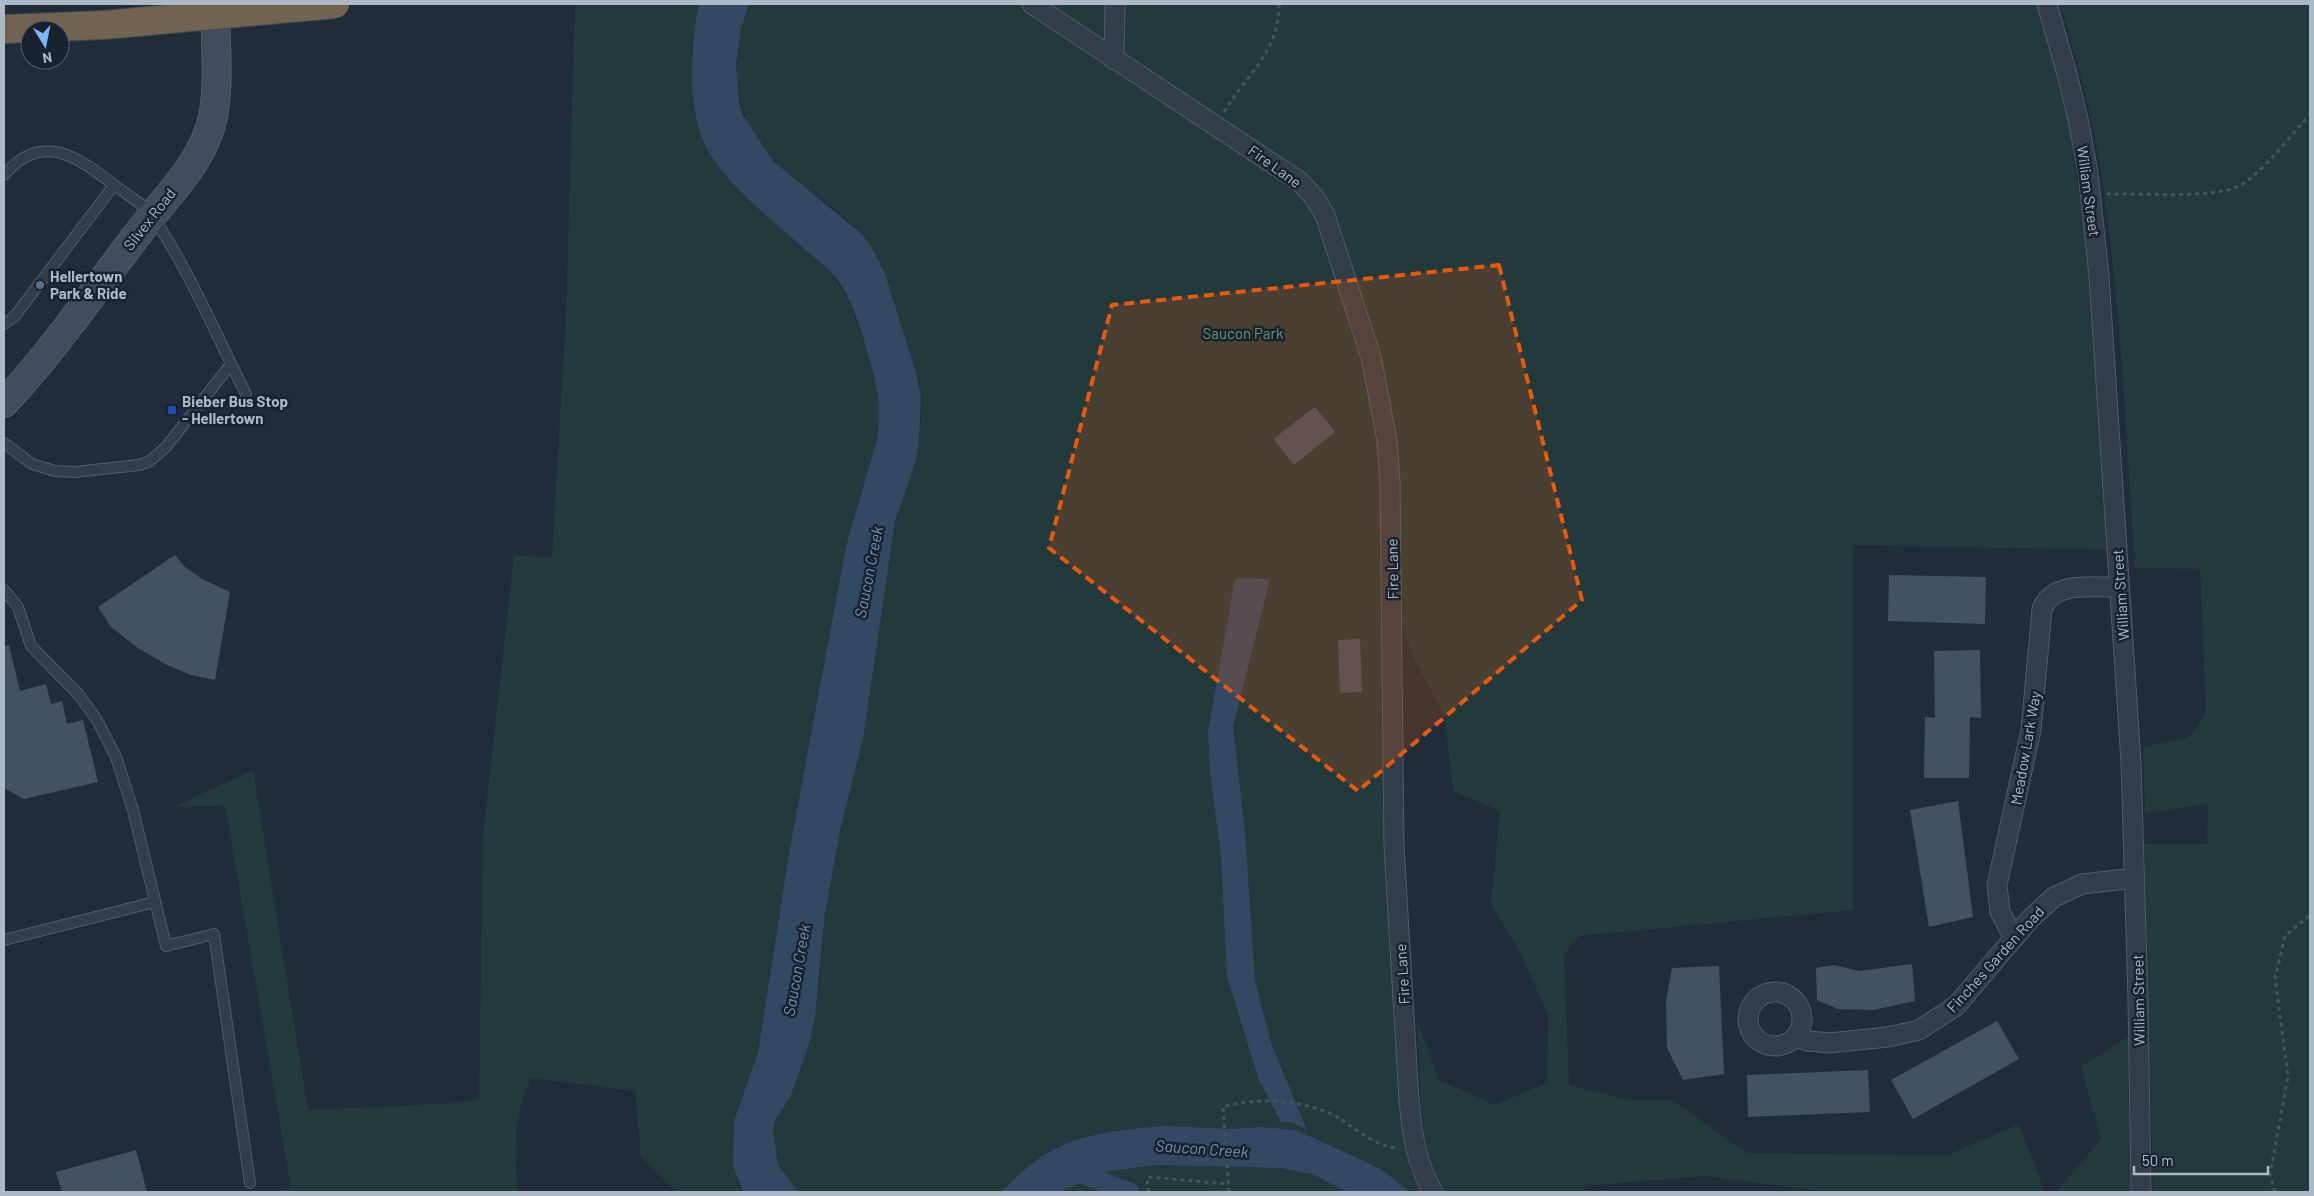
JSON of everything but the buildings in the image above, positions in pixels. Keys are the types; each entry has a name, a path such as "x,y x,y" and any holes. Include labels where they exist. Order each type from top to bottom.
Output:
{"highway":[{"path":"4,29 104,25 335,4"}],"street":[{"name":"Silvex Road","path":"4,403 49,348 195,158 211,128 215,100 215,4"},
{"name":"Fire Lane","path":"1032,4 1299,181 1314,197 1325,215 1371,357 1387,440 1390,482 1394,846 1409,1100 1415,1147 1420,1166 1433,1192"},
{"path":"1114,60 1115,4"},
{"name":"William Street","path":"2046,4 2068,74 2088,172 2099,276 2131,762 2141,1192"},
{"name":"Meadow Lark Way","path":"2014,938 2000,912 1996,885 2031,730 2042,609 2050,596 2059,591 2119,587"},
{"name":"Finches Garden Road","path":"1796,1037 1808,1041 1830,1043 1888,1038 1919,1030 1956,1006 2014,938 2042,907 2054,897 2068,890 2096,881 2134,878"}],"lane":[{"path":"4,175 21,158 31,154 52,152 65,154 114,185 152,215 180,263 246,394"},
{"path":"4,324 15,316 114,185"},
{"path":"4,443 32,464 55,471 75,472 138,466 150,461 166,447 231,364"},
{"path":"4,590 18,607 31,646 79,695 97,720 116,757 133,810 166,946 214,934 250,1182"},
{"path":"4,940 155,902"}],"path":[{"path":"1216,126 1229,104 1272,45 1277,32 1279,4"},
{"path":"2104,194 2213,193 2238,186 2264,165 2310,114"},
{"path":"2275,1192 2270,1176 2288,1076 2275,978 2285,936 2310,915"},
{"path":"1229,1192 1223,1108 1255,1100 1279,1101 1304,1106 1340,1119 1356,1131 1391,1148 1415,1147"},
{"path":"1149,1192 1148,1177 1228,1184"}],"highlighted area":[{"path":"1499,265 1582,600 1358,791 1049,548 1112,305"}],"green space":[{"path":"575,4 699,4 691,54 694,94 726,174 749,199 833,275 849,302 865,344 878,391 880,428 846,546 789,853 758,1052 734,1121 738,1184 743,1192 677,1192 641,1157 635,1091 531,1078 521,1107 516,1134 518,1192 274,1192 291,1188 225,806 174,807 253,770 308,1110 455,1103 479,1099 483,834 514,555 552,558 566,313"},
{"name":"Saucon Park","path":"749,4 2039,4 2066,101 2090,276 2108,550 1853,545 1853,910 1579,936 1564,955 1569,1085 1630,1100 1672,1100 1747,1153 1948,1155 2019,1124 2045,1192 1828,1192 1704,1176 1586,1186 1583,1192 1444,1192 1427,1155 1421,1105 1417,1020 1439,1080 1495,1105 1547,1083 1548,1015 1521,954 1491,904 1500,811 1453,791 1444,714 1414,659 1404,630 1385,630 1399,1073 1410,1170 1421,1192 781,1192 773,1131 775,1120 790,1098 801,1065 819,986 825,914 891,540 916,453 921,417 921,397 916,371 882,267 870,244 846,218 791,177 772,159 757,140 746,120 737,76 737,53"},
{"path":"2060,4 2310,4 2310,1192 2153,1192 2144,844 2207,844 2208,804 2145,813 2143,747 2188,738 2206,713 2200,569 2135,568 2122,370 2108,222 2101,173 2084,88"},
{"path":"2128,1037 2130,1192 2056,1192 2101,1139 2081,1067"}],"water":[{"name":"Saucon Creek","path":"699,4 749,4 741,29 736,65 739,101 743,115 773,161 862,234 874,251 885,274 916,372 921,396 919,443 915,463 895,521 863,739 840,831 825,914 815,1016 810,1041 790,1098 775,1120 773,1131 778,1165 798,1192 743,1192 733,1166 734,1121 758,1052 789,853 846,546 876,443 879,402 873,371 860,327 840,283 828,269 743,194 719,167 709,152 696,118 693,99 692,59"},
{"path":"1235,578 1270,579 1233,726 1245,833 1255,980 1271,1043 1307,1130 1291,1122 1281,1122 1259,1080 1227,977 1221,856 1210,772 1208,732"},
{"name":"Saucon Creek","path":"1166,1126 1230,1129 1262,1127 1296,1130 1381,1169 1410,1192 1347,1192 1312,1174 1280,1168 1159,1165 1109,1171 1059,1192 1001,1192 1029,1166 1060,1146 1094,1135"}],"waterway":[{"path":"1067,1176 1079,1173 1130,1192"}],"place":[{"name":"Hellertown Park & Ride","path":"40,285"},
{"name":"Bieber Bus Stop - Hellertown","path":"172,410"}]}
